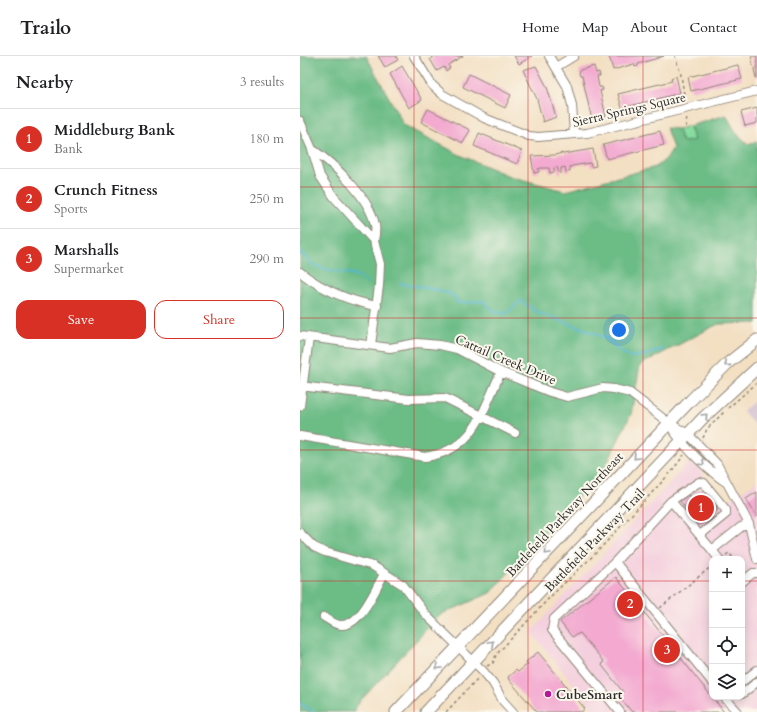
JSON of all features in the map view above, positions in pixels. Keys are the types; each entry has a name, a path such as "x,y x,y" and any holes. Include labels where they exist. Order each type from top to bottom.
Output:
{"main road":[{"name":"Battlefield Parkway Northeast","path":"396,712 711,379 757,340"},
{"path":"426,712 680,442 738,383 757,368"}],"street":[{"name":"Sierra Springs Square","path":"414,56 436,90 484,118 529,136 588,133 757,91"},
{"path":"549,56 567,86 570,94 574,134"},
{"path":"556,67 574,56"},
{"path":"300,121 312,149 320,176 334,198 374,241"},
{"path":"312,149 340,171 363,200 375,225 374,241 380,264 377,306 371,345"},
{"path":"300,272 316,285 338,295 355,302 377,306"},
{"name":"Cattail Creek Drive","path":"300,336 390,348 417,343 440,345 457,349 501,372 550,392 567,397 603,388 630,393 669,423"},
{"path":"300,406 301,386 309,338"},
{"path":"300,436 425,457 438,455 453,450 467,438 481,415 501,372"},
{"path":"301,386 409,399 445,398 515,433"},
{"path":"669,423 688,434 717,464 748,524 757,559"},
{"path":"669,423 680,442 725,481"},
{"path":"620,712 552,630 554,619 615,562 672,501 699,482 704,483 726,510 726,514 700,535"},
{"path":"672,501 712,550 721,556"},
{"path":"712,550 741,527 748,524"},
{"path":"300,533 314,547 325,552 373,566 403,585 426,615 483,671 513,712"},
{"path":"615,562 709,678"},
{"path":"745,580 753,573 757,573"},
{"path":"324,617 334,624 342,626 352,622 361,615 384,574"},
{"path":"745,680 757,670"},
{"path":"745,692 757,682"},
{"path":"727,700 738,712"},
{"path":"730,704 735,700"}],"path":[{"path":"675,56 682,74 688,119 686,127"},
{"path":"698,443 705,437 707,429 724,411 757,383"},
{"name":"Battlefield Parkway Trail","path":"446,712 476,681 483,671 493,663 496,655 552,595 623,525 689,451"},
{"path":"655,612 709,568"}],"shaded area":[{"path":"757,399 757,428 743,411"},
{"path":"691,460 726,502 757,481 757,712 596,712 531,632"}],"green space":[{"path":"300,56 366,56 404,125 460,155 509,176 565,191 656,167 666,159 673,148 666,128 678,129 681,140 685,142 694,140 690,126 726,115 737,134 748,144 757,141 757,323 718,324 640,365 631,414 605,467 490,593 440,615 360,701 353,712 300,712"},
{"path":"690,126 694,140 685,142 681,140 678,129"}],"building":[{"path":"378,56 396,56 398,60 385,67"},
{"path":"435,56 463,56 448,65 450,68 446,71 444,67 437,71 430,59"},
{"path":"514,56 532,56 519,64"},
{"path":"609,56 664,56 638,64 638,66 635,67 634,64 613,70"},
{"path":"751,56 757,56 757,78 756,78"},
{"path":"738,65 742,79 691,91 688,77"},
{"path":"402,66 422,100 409,108 390,74"},
{"path":"536,66 547,87 556,117 543,122 537,99 523,70"},
{"path":"594,66 596,73 599,72 600,76 597,76 599,87 602,87 603,90 600,91 606,116 592,120 582,76 579,74 580,70"},
{"path":"469,74 511,95 505,108 463,87"},
{"path":"676,76 680,93 622,108 618,94 672,81 671,78"},
{"path":"757,108 757,123 745,126 741,112"},
{"path":"428,109 470,130 463,143 421,122"},
{"path":"660,131 664,145 607,159 603,145"},
{"path":"479,133 522,151 517,164 474,146"},
{"path":"593,149 596,166 591,167 590,163 572,166 570,167 570,171 566,172 565,167 561,168 561,173 559,173 557,167 554,168 554,172 550,173 549,168 541,168 538,169 539,172 534,173 531,156 555,155"},
{"path":"757,492 757,517 746,499"},
{"path":"704,494 707,497 709,496 718,510 711,515 713,517 707,522 706,520 700,524 697,521 696,522 680,501 688,495 694,503"},
{"path":"616,577 709,693 709,700 714,700 724,712 632,712 619,696 623,692 601,664 604,662 580,633 572,637 560,622"},
{"path":"538,652 585,709 581,712 537,712 509,680 508,677 516,670 518,672 528,664 526,662"}],"waterway":[{"path":"300,252 313,265 329,270 357,275 367,283"},
{"path":"400,283 442,291 453,295 458,303 483,301 494,311 505,314 521,301 537,312 597,334 610,341 619,351 631,357 646,355 663,349"},
{"path":"300,703 314,712"}],"place":[{"name":"Middleburg Bank","path":"701,508"},
{"name":"Crunch Fitness","path":"630,604"},
{"name":"Marshalls","path":"667,650"},
{"name":"CubeSmart","path":"548,694"}]}
